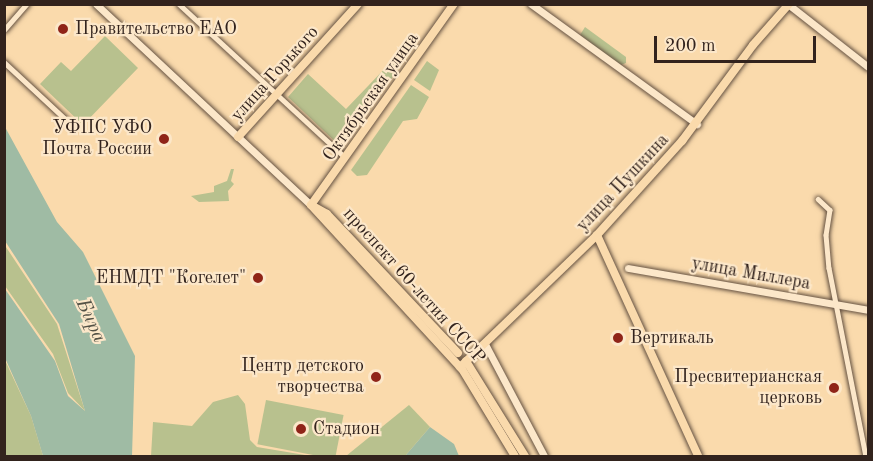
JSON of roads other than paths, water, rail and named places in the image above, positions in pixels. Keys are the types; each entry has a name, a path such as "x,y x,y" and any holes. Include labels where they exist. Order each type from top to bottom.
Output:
{"main road":[{"name":"проспект 60-летия СССР","path":"96,4 311,205 463,364 525,456"},
{"name":"улица Горького","path":"238,137 358,4"},
{"name":"Октябрьская улица","path":"311,205 347,159 454,4"},
{"path":"531,4 697,124"},
{"path":"789,5 868,67"},
{"name":"улица Пушкина","path":"463,364 597,235 697,124 753,45 789,5"},
{"name":"проспект 60-летия СССР","path":"311,205 327,214 458,353 515,456"},
{"path":"597,235 698,456"},
{"name":"улица Миллера","path":"628,268 868,310"},
{"path":"485,344 544,456"}],"street":[{"path":"4,30 27,4"},
{"path":"179,4 347,159"},
{"path":"4,62 74,127"},
{"path":"818,199 830,210 826,235 835,304 866,456"}],"water":[{"name":"Бира","path":"5,127 57,222 83,252 135,356 132,456 43,456 31,416 5,358 5,289 55,361 68,396 85,411 59,324 5,241"},
{"path":"430,427 454,444 459,456 405,456"}],"place":[{"name":"Правительство ЕАО","path":"63,29"},
{"name":"УФПС УФО Почта России","path":"164,139"},
{"name":"ЕНМДТ \"Когелет\"","path":"258,278"},
{"name":"Вертикаль","path":"618,338"},
{"name":"Центр детского творчества","path":"376,377"},
{"name":"Пресвитерианская церковь","path":"834,388"},
{"name":"Стадион","path":"301,429"}]}
